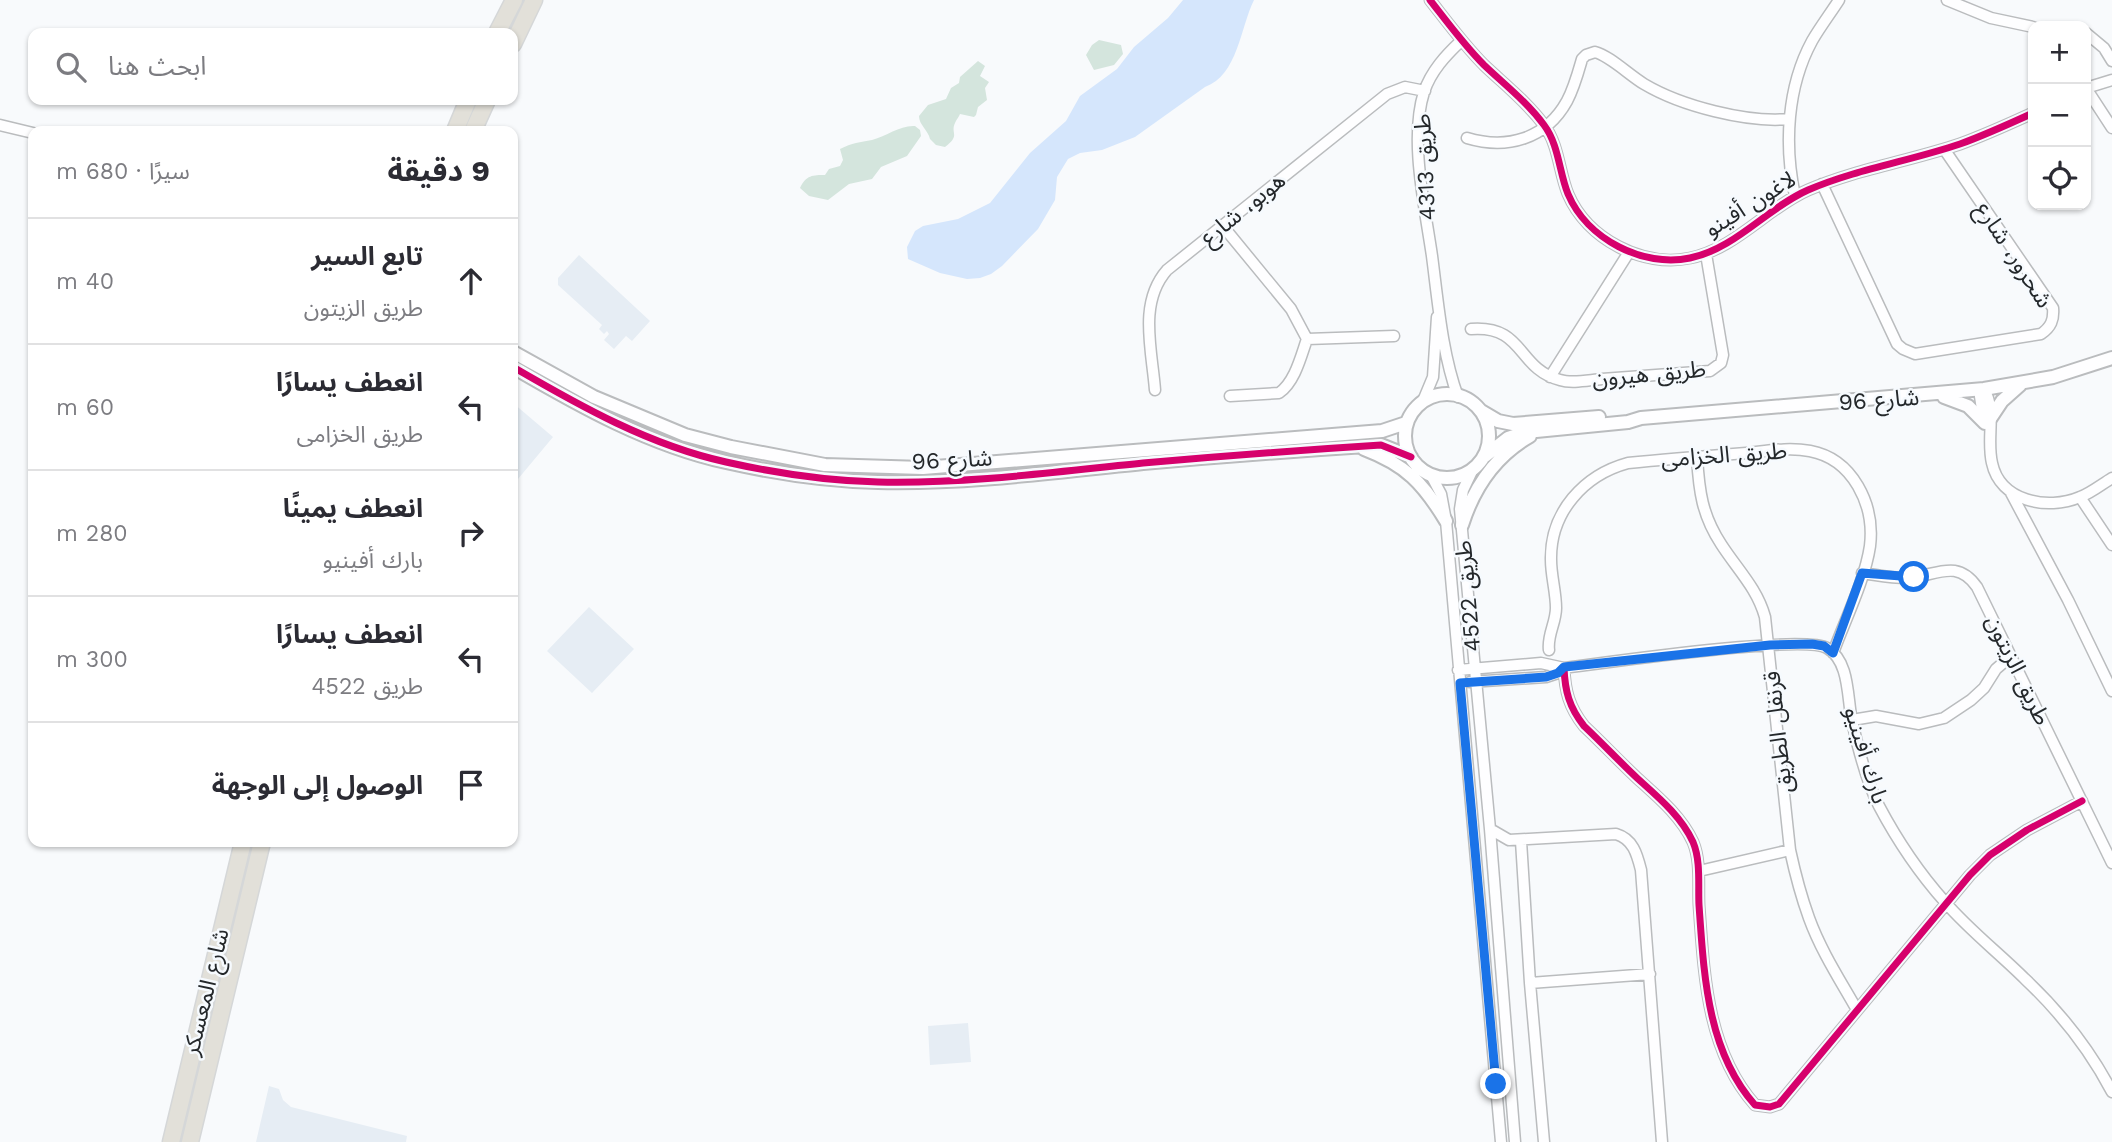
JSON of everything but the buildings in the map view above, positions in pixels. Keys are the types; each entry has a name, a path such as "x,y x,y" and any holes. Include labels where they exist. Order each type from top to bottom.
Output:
{"main road":[{"path":"500,28 514,0"},
{"path":"518,34 534,0"},
{"path":"456,126 466,105"},
{"path":"475,126 485,105"},
{"name":"شارع المعسكر","path":"171,1142 242,847"},
{"name":"شارع المعسكر","path":"190,1142 261,847"}],"street":[{"name":"لاغون أفينو","path":"1430,0 1461,41 1546,127 1560,162 1568,194 1579,213 1607,239 1629,252 1651,258 1688,259 1706,254 1795,195 1822,184 1944,149 2028,115"},
{"path":"1795,195 1789,170 1789,119 1800,72 1811,42 1839,0"},
{"path":"1947,0 1991,18 2028,26"},
{"path":"2091,37 2104,48 2112,61"},
{"name":"طريق 4313","path":"1458,397 1451,376 1438,306 1419,147 1420,111 1425,90 1440,64 1461,41"},
{"path":"1467,138 1502,144 1535,135 1546,127 1569,98 1582,59 1595,52 1657,92 1729,114 1766,120 1789,119"},
{"path":"2091,86 2112,80"},
{"name":"هوبو، شارع","path":"1155,390 1149,313 1155,287 1167,270 1387,94 1405,87 1425,90"},
{"path":"2091,96 2112,128"},
{"path":"0,125 28,132"},
{"name":"شحرور، شارع","path":"1822,184 1897,344 1903,349 1915,354 2041,334 2048,329 2053,308 1944,149"},
{"path":"1223,225 1291,309 1307,339 1284,391 1230,396"},
{"name":"طريق هيرون","path":"1629,252 1550,377 1564,381 1710,371 1716,368 1723,360 1723,355 1706,254"},
{"name":"طريق 4313","path":"1423,401 1433,377 1438,306"},
{"path":"1471,329 1488,328 1510,337 1527,360 1550,377"},
{"path":"1307,339 1394,336"},
{"name":"شارع 96","path":"518,355 603,402 685,435 825,465 923,468 1382,431 1406,423"},
{"name":"شارع 96","path":"1485,456 1508,438 1545,430 1628,422 1641,418 1981,390 2063,374 2112,358"},
{"name":"شارع 96","path":"518,370 595,414 676,447 723,461 827,478 877,482 951,481 1381,445 1411,457"},
{"path":"1988,425 2002,401 2020,384"},
{"path":"1981,390 1991,406 1988,425 1995,474 2001,485 2011,493 2032,501 2048,503 2080,497 2112,478"},
{"path":"1444,394 1458,397 1480,411 1486,423 1489,436 1485,456 1472,471 1459,477 1431,475 1411,457 1406,446 1406,423 1413,410 1423,401 1444,394"},
{"path":"1941,395 1968,405 1988,425"},
{"name":"شارع 96","path":"1480,411 1498,421 1513,424 1626,415 1641,418"},
{"path":"1462,525 1477,488 1499,460 1511,449 1545,430"},
{"path":"1357,447 1394,461 1407,471 1422,485 1446,520"},
{"name":"طريق الخزامى","path":"1549,650 1549,636 1556,608 1551,547 1560,516 1572,498 1597,475 1628,463 1800,450 1819,453 1837,462 1857,484 1869,515 1870,545 1833,653"},
{"name":"قرنفل الطريق","path":"1697,457 1701,502 1719,541 1756,592 1765,618 1790,850 1809,919 1857,1010"},
{"name":"طريق 4522","path":"1472,471 1463,490 1462,525 1515,1142"},
{"name":"طريق 4522","path":"1431,475 1441,494 1446,520 1501,1142"},
{"path":"2011,493 2068,600 2112,691"},
{"path":"2080,497 2112,545"},
{"name":"طريق الزيتون","path":"1862,573 1905,578 1945,570 1962,572 1970,578 1977,587 2112,863"},
{"path":"1458,670 1541,663 1564,667 1770,645 1812,644 1824,646 1833,653"},
{"name":"بارك أفينيو","path":"1833,653 1844,675 1852,720 1878,804 1919,870 1945,903 2051,1005 2083,1046 2112,1091"},
{"path":"1852,720 1876,716 1919,724 1944,718 1984,688 1996,668 2010,657"},
{"path":"1541,663 1542,677"},
{"path":"1460,683 1542,677 1554,675 1564,667"},
{"path":"1564,667 1566,694 1574,714 1664,802 1681,822 1694,844 1699,871 1699,904 1707,989 1715,1028 1724,1058 1734,1078 1755,1105 1770,1107 1779,1104 1945,903 1990,855 2027,830 2082,801"},
{"path":"1490,829 1509,840 1521,841 1605,834 1625,836 1636,850 1641,870 1662,1142"},
{"path":"1492,855 1509,840"},
{"path":"1521,841 1544,1142"},
{"path":"1699,871 1790,850"},
{"path":"1530,984 1650,974"}],"shaded area":[{"path":"1099,40 1121,45 1123,54 1114,65 1094,70 1086,55"},
{"path":"978,61 985,66 980,76 989,82 985,88 987,100 978,107 974,117 960,114 955,122 954,137 950,143 945,147 936,145 920,122 919,116 928,105 946,99 951,88 959,83 960,77"},
{"path":"915,126 920,130 921,136 907,156 881,167 872,179 849,184 828,200 809,196 800,188 807,178 825,175 829,169 840,166 843,160 840,149 904,127"},
{"path":"579,255 650,321 632,341 626,336 614,349 604,340 609,334 607,331 604,334 599,329 602,325 558,285 558,278"},
{"path":"518,407 553,437 518,479"},
{"path":"589,607 634,649 592,693 547,651"},
{"path":"968,1023 971,1062 930,1065 928,1026"},
{"path":"269,1086 279,1089 283,1100 291,1107 407,1136 406,1142 256,1142"}],"water":[{"path":"1183,0 1254,0 1237,50 1225,72 1216,81 1135,137 1068,159 1057,177 1055,200 1038,229 991,274 967,279 940,273 908,259 907,247 915,231 923,226 958,219 990,203 1030,153 1066,121 1080,96 1117,69 1134,47 1168,18"}],"cycle path":[{"path":"1430,0 1456,34 1544,125 1553,141 1568,194 1588,224 1618,247 1654,259 1690,258 1706,253 1722,246 1808,190 1845,176 1960,144 2028,115"},
{"path":"518,370 616,423 697,455 820,478 878,482 977,479 1173,460 1381,445 1411,457"},
{"path":"1564,668 1569,698 1584,726 1668,807 1693,842 1698,865 1703,958 1711,1011 1727,1061 1739,1084 1755,1105 1770,1107 1779,1104 1970,875 1990,855 2027,830 2082,801"}],"route":[{"path":"1496,1084 1460,683 1546,677 1558,673 1564,667 1770,645 1812,644 1824,646 1833,653 1862,573 1914,577"}]}
